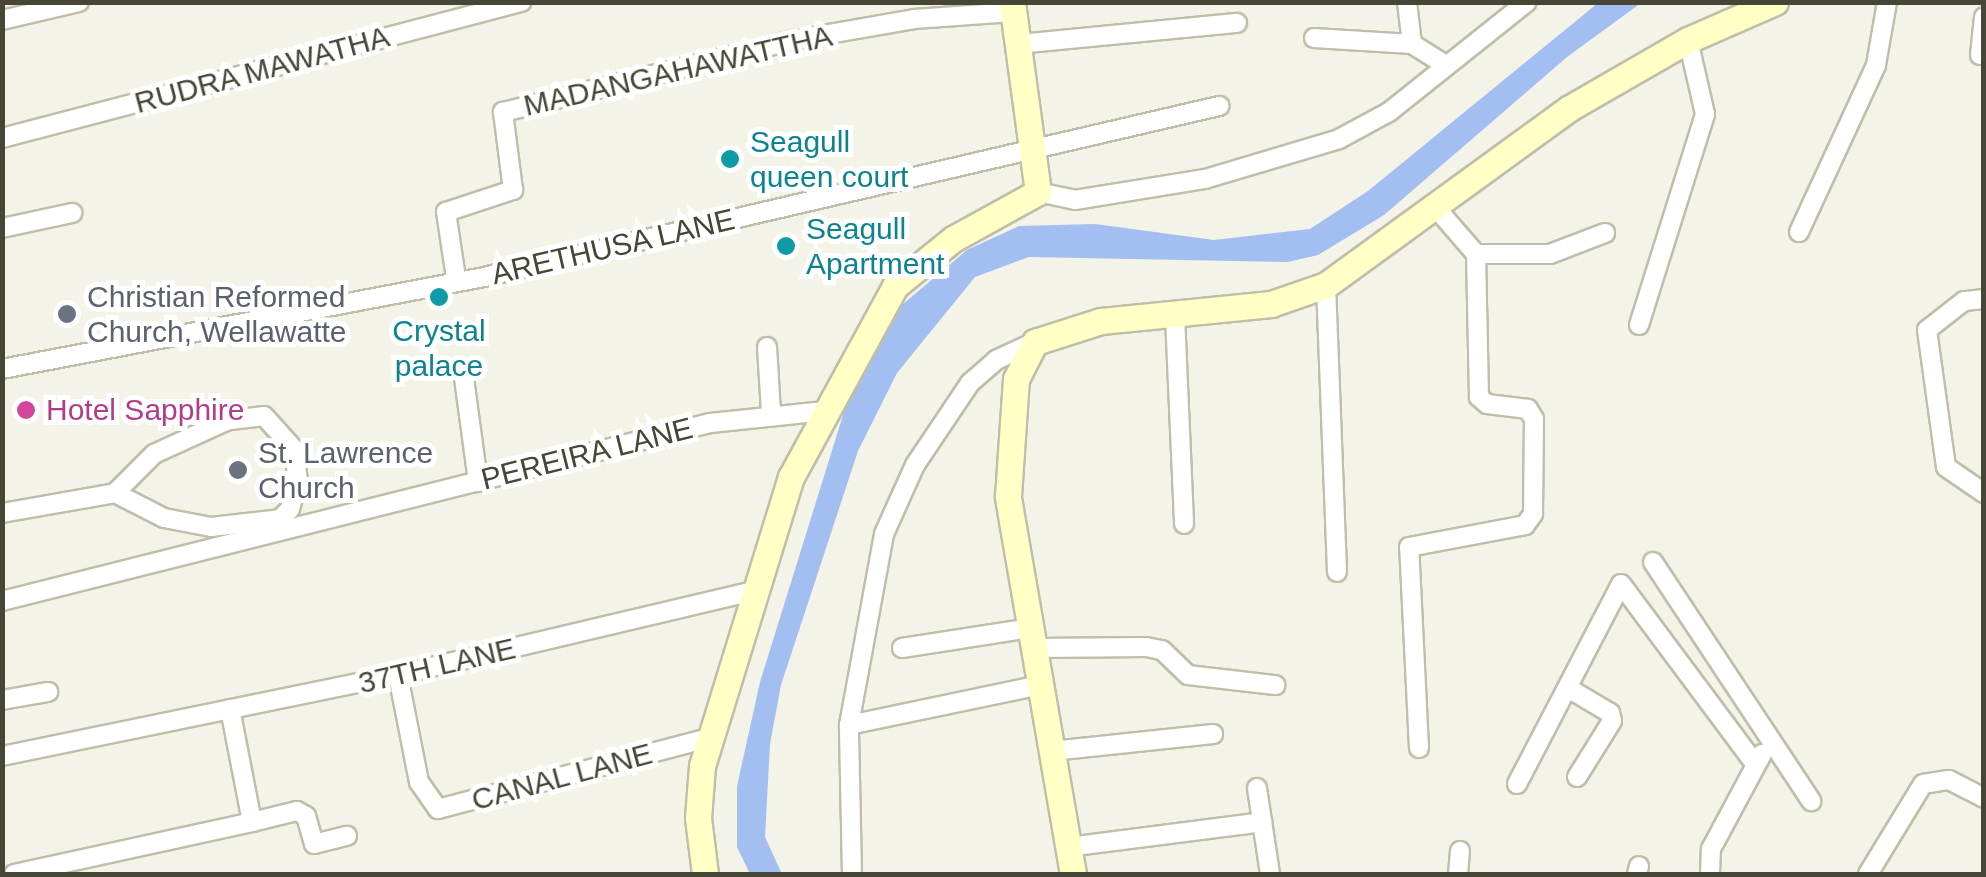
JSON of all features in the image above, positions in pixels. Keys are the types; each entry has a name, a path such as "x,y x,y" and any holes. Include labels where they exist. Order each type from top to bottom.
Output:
{"main road":[{"path":"1073,874 1008,496 1008,436 1016,379 1035,342 1101,321 1271,304 1326,285 1436,209 1568,109 1688,40 1776,2"},
{"path":"706,874 698,818 708,738 791,478 895,286 953,239 1038,192 1013,7"}],"street":[{"path":"2,20 79,2"},
{"name":"RUDRA MAWATHA","path":"2,138 520,2"},
{"path":"1407,2 1412,44"},
{"path":"1038,192 1074,200 1204,180 1339,139 1388,112 1527,2"},
{"path":"1799,232 1876,64 1887,2"},
{"name":"MADANGAHAWATTHA","path":"456,278 446,212 513,190 503,112 794,40 1013,7"},
{"path":"1980,55 1984,17"},
{"path":"1018,44 1237,23"},
{"path":"1314,38 1412,44 1444,64"},
{"path":"1639,325 1704,114 1688,40"},
{"name":"ARETHUSA LANE","path":"2,369 456,278 488,276 1220,106"},
{"path":"1419,748 1409,547 1526,525 1533,514 1534,418 1528,409 1487,404 1479,397 1476,254 1436,209"},
{"path":"2,228 72,213"},
{"path":"1476,254 1550,254 1605,233"},
{"path":"1326,285 1336,572"},
{"path":"1984,299 1964,301 1926,330 1946,467 1984,493"},
{"path":"1175,316 1184,524"},
{"path":"852,874 849,725 884,534 915,464 970,383 1035,342"},
{"path":"767,347 770,413"},
{"path":"464,378 478,482"},
{"name":"PEREIRA LANE","path":"2,602 770,413 825,411"},
{"path":"2,513 115,493 154,454 226,421 264,416 276,422 293,448 298,480 290,509 280,519 211,527 164,518 115,493"},
{"path":"1653,562 1811,801"},
{"path":"1518,784 1621,584 1755,764"},
{"name":"37TH LANE","path":"2,756 398,676 754,591"},
{"path":"902,648 1033,638 1146,647 1162,650 1188,675 1275,685"},
{"name":"CANAL LANE","path":"398,676 419,782 438,809 708,738"},
{"path":"849,725 1040,685"},
{"path":"1568,688 1610,713 1612,721 1577,777"},
{"path":"2,700 48,692"},
{"path":"230,709 252,822"},
{"path":"1052,751 1213,734"},
{"path":"1710,874 1711,850 1755,764 1772,740"},
{"path":"1870,874 1923,784 1949,780 1984,798"},
{"path":"1257,788 1270,874"},
{"path":"14,874 297,812 306,816 314,844 347,836"},
{"path":"1068,848 1262,822"},
{"path":"1458,874 1460,850"}],"water":[{"path":"1598,3 1641,3 1567,57 1384,215 1318,255 1288,262 1029,257 975,277 897,373 858,451 781,685 770,744 765,837 782,874 750,874 737,847 737,786 760,682 853,383 896,310 967,250 1019,226 1095,224 1214,240 1310,229 1368,191"}],"place":[{"name":"Seagull queen court","path":"730,159"},
{"name":"Seagull Apartment","path":"786,246"},
{"name":"Crystal palace","path":"439,297"},
{"name":"Christian Reformed Church, Wellawatte","path":"67,314"},
{"name":"Hotel Sapphire","path":"26,410"},
{"name":"St. Lawrence Church","path":"238,470"}]}
